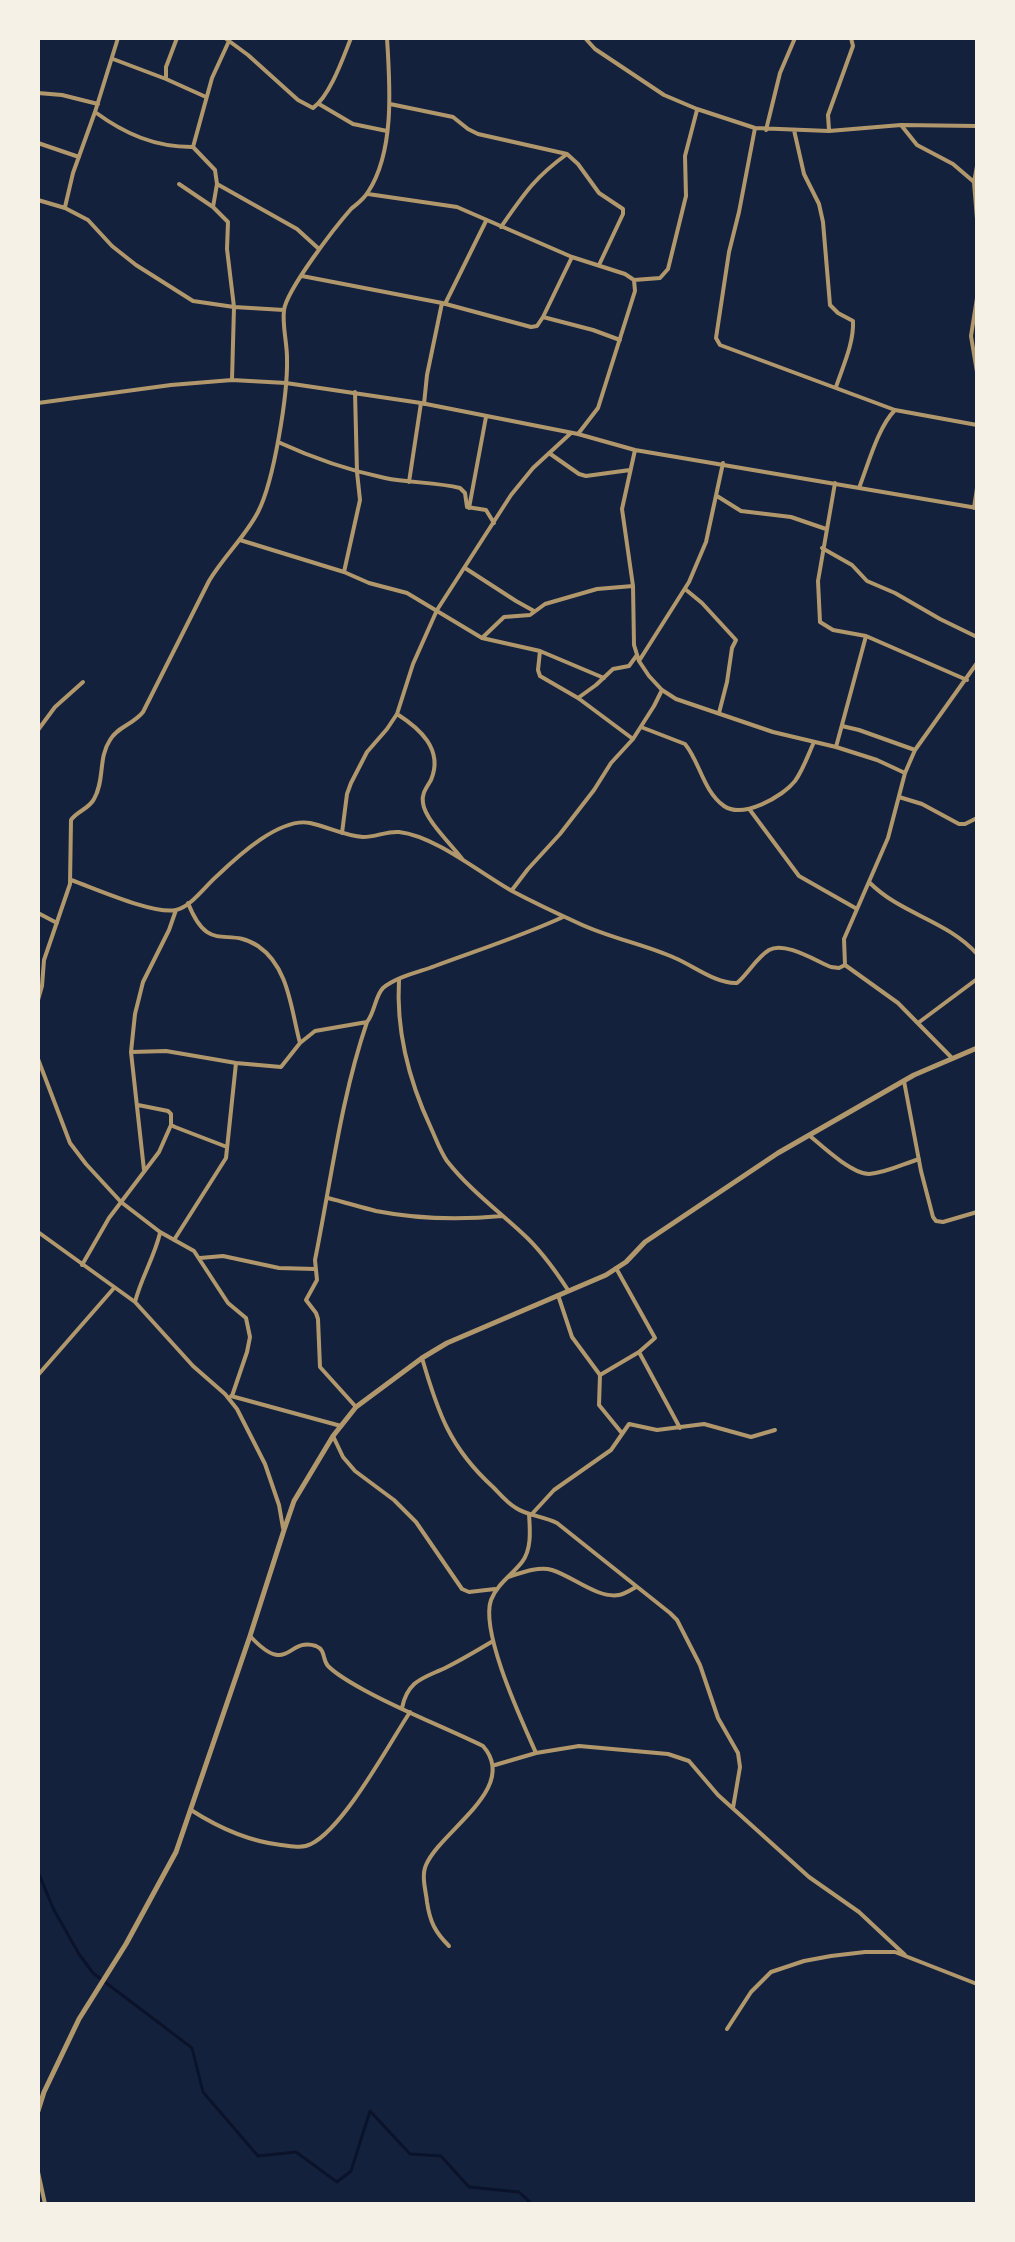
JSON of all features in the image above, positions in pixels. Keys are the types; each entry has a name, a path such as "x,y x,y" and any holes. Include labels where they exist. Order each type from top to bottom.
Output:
{"street":[{"path":"65,208 66,196 118,38"},
{"path":"166,79 166,67 177,38"},
{"path":"193,147 206,97 227,40 298,100 313,108 319,104 337,72 351,38"},
{"path":"38,1000 44,960 71,880 70,822 93,801 102,772 103,754 110,738 137,720 143,712 213,573 240,540 264,499 278,442 286,383 284,310 319,249 351,209 368,194 387,131 390,104 387,38"},
{"path":"585,38 595,49 664,95 755,128 829,131 901,125 977,126"},
{"path":"766,130 780,73 795,38"},
{"path":"829,131 828,115 853,46 851,38"},
{"path":"113,59 206,97"},
{"path":"38,93 98,104"},
{"path":"319,104 353,124 387,131"},
{"path":"390,104 453,117 478,134 567,154 599,193 623,209 599,265"},
{"path":"368,194 457,207 634,280 660,278 665,276 668,269 686,196 685,156 697,109"},
{"path":"95,112 127,132 157,144 193,147 213,166 217,184 213,207"},
{"path":"901,125 917,145 953,164 974,182"},
{"path":"755,128 729,252 716,338 720,345 895,410 977,425"},
{"path":"794,130 804,174 821,213 830,305 853,321 846,358 835,388"},
{"path":"38,143 79,157"},
{"path":"501,227 530,185 567,154"},
{"path":"977,166 974,182 977,219"},
{"path":"179,184 213,207 228,222 227,249 234,307 232,380"},
{"path":"217,184 297,229 319,249"},
{"path":"38,200 65,208 88,220 112,246 193,301 284,310"},
{"path":"409,482 427,375 444,303 486,221"},
{"path":"302,276 444,303 531,327 537,326 543,317 572,257"},
{"path":"578,434 598,408 635,291 634,280"},
{"path":"977,298 971,336 977,372"},
{"path":"543,317 620,340"},
{"path":"38,403 232,380 286,383 423,404 578,434 635,450 976,508 977,488"},
{"path":"344,572 359,509 355,392"},
{"path":"859,488 882,431 895,410"},
{"path":"469,508 486,417"},
{"path":"342,833 351,783 367,752 397,714 413,664 437,610 516,488 571,433"},
{"path":"278,442 322,462 357,472 460,488 465,493 466,506 486,510 495,523"},
{"path":"635,450 622,509 633,586 634,645 639,661 649,676 676,699 773,732 877,760 905,773"},
{"path":"549,453 586,476 630,470"},
{"path":"639,661 685,589 706,542 723,463"},
{"path":"835,483 818,581 820,622 833,630 866,636 967,680"},
{"path":"717,496 741,511 791,517 826,529"},
{"path":"240,540 407,593 482,638 540,651 604,678"},
{"path":"822,548 852,565 867,581 977,637"},
{"path":"465,568 534,611"},
{"path":"482,638 502,618 530,615 545,604 597,589 633,586"},
{"path":"685,589 736,640 719,713"},
{"path":"836,747 866,636"},
{"path":"540,651 539,675 578,698 633,739"},
{"path":"578,698 613,669 629,666 637,655"},
{"path":"845,965 844,939 888,838 905,773 915,750 977,664"},
{"path":"38,730 55,707 83,682"},
{"path":"512,890 560,834 611,763 633,739 662,690"},
{"path":"397,714 426,736 434,768 422,802 426,813 465,862"},
{"path":"842,726 915,750"},
{"path":"641,727 685,744 702,778 725,807 738,810 750,810 786,790 796,779 814,742"},
{"path":"899,797 922,804 959,824 977,818"},
{"path":"750,810 799,876 857,909"},
{"path":"71,880 156,909 176,910 188,903 231,863 278,829 296,822 365,837 389,831 403,832 441,847 512,890 581,925 667,954 730,983 740,981 769,950 779,947 831,967 845,965"},
{"path":"870,883 901,906 951,932 977,954"},
{"path":"188,903 207,933 215,937 242,939 258,946 278,969 287,985 300,1043"},
{"path":"144,1170 131,1052 135,1014 143,982 176,910"},
{"path":"38,913 57,923"},
{"path":"356,1407 320,1367 318,1319 306,1300 317,1280 315,1260 354,1058 367,1022 382,989 564,917"},
{"path":"845,965 898,1003 952,1058"},
{"path":"918,1023 977,979"},
{"path":"399,980 401,1039 411,1081 445,1158 525,1235 568,1290"},
{"path":"131,1052 166,1051 281,1067 300,1043 320,1029 367,1022"},
{"path":"38,2111 41,2092 79,2019 126,1944 176,1852 294,1501 333,1436 356,1407 422,1358 465,1334 606,1275 626,1262 645,1242 778,1153 904,1081 977,1048"},
{"path":"38,1059 70,1143 93,1172 121,1202 160,1232 194,1251 228,1303 246,1318 250,1337 232,1396"},
{"path":"174,1240 226,1158 236,1063"},
{"path":"904,1081 933,1217 943,1222 977,1212"},
{"path":"82,1265 121,1202 159,1152 171,1125 170,1112 138,1105"},
{"path":"171,1125 227,1147"},
{"path":"810,1136 852,1168 864,1173 881,1172 919,1159"},
{"path":"328,1198 378,1211 462,1220 502,1216"},
{"path":"38,1232 135,1302 193,1366 225,1394 237,1409 265,1464 284,1530"},
{"path":"135,1302 139,1285 152,1262 160,1232"},
{"path":"200,1258 223,1256 279,1268 315,1269"},
{"path":"600,1375 639,1352 654,1341 655,1336 616,1268"},
{"path":"38,1375 114,1288"},
{"path":"558,1295 572,1337 600,1375 599,1405 621,1433"},
{"path":"639,1352 680,1428"},
{"path":"422,1358 438,1411 451,1438 477,1473 511,1505 557,1523 677,1620 700,1665 718,1718 740,1758 733,1808"},
{"path":"225,1394 341,1426"},
{"path":"536,1753 511,1697 489,1626 491,1601 497,1589 525,1556 530,1539 530,1514 554,1490 611,1450 629,1424 657,1430 704,1424 751,1437 775,1430"},
{"path":"333,1436 343,1457 355,1471 394,1500 416,1522 462,1589 469,1592 497,1589"},
{"path":"506,1578 544,1569 615,1596 636,1587"},
{"path":"250,1636 274,1655 307,1645 318,1647 324,1654 325,1662 365,1690 483,1746 489,1754 494,1765 483,1795 431,1856 424,1871 431,1923 436,1934 449,1946"},
{"path":"402,1708 407,1694 425,1675 446,1668 493,1641"},
{"path":"191,1810 227,1831 247,1838 265,1843 309,1846 329,1830 354,1799 410,1712"},
{"path":"494,1765 536,1753 579,1746 668,1754 689,1761 718,1795 809,1877 859,1912 905,1955"},
{"path":"727,2029 751,1992 771,1972 831,1956 895,1952 977,1984"},
{"path":"38,2172 45,2204"}],"waterway":[{"path":"38,1872 54,1910 93,1973 192,2048 203,2092 258,2156 296,2152 337,2182 351,2171 370,2111 410,2154 441,2156 469,2187 519,2192 532,2204"}]}
